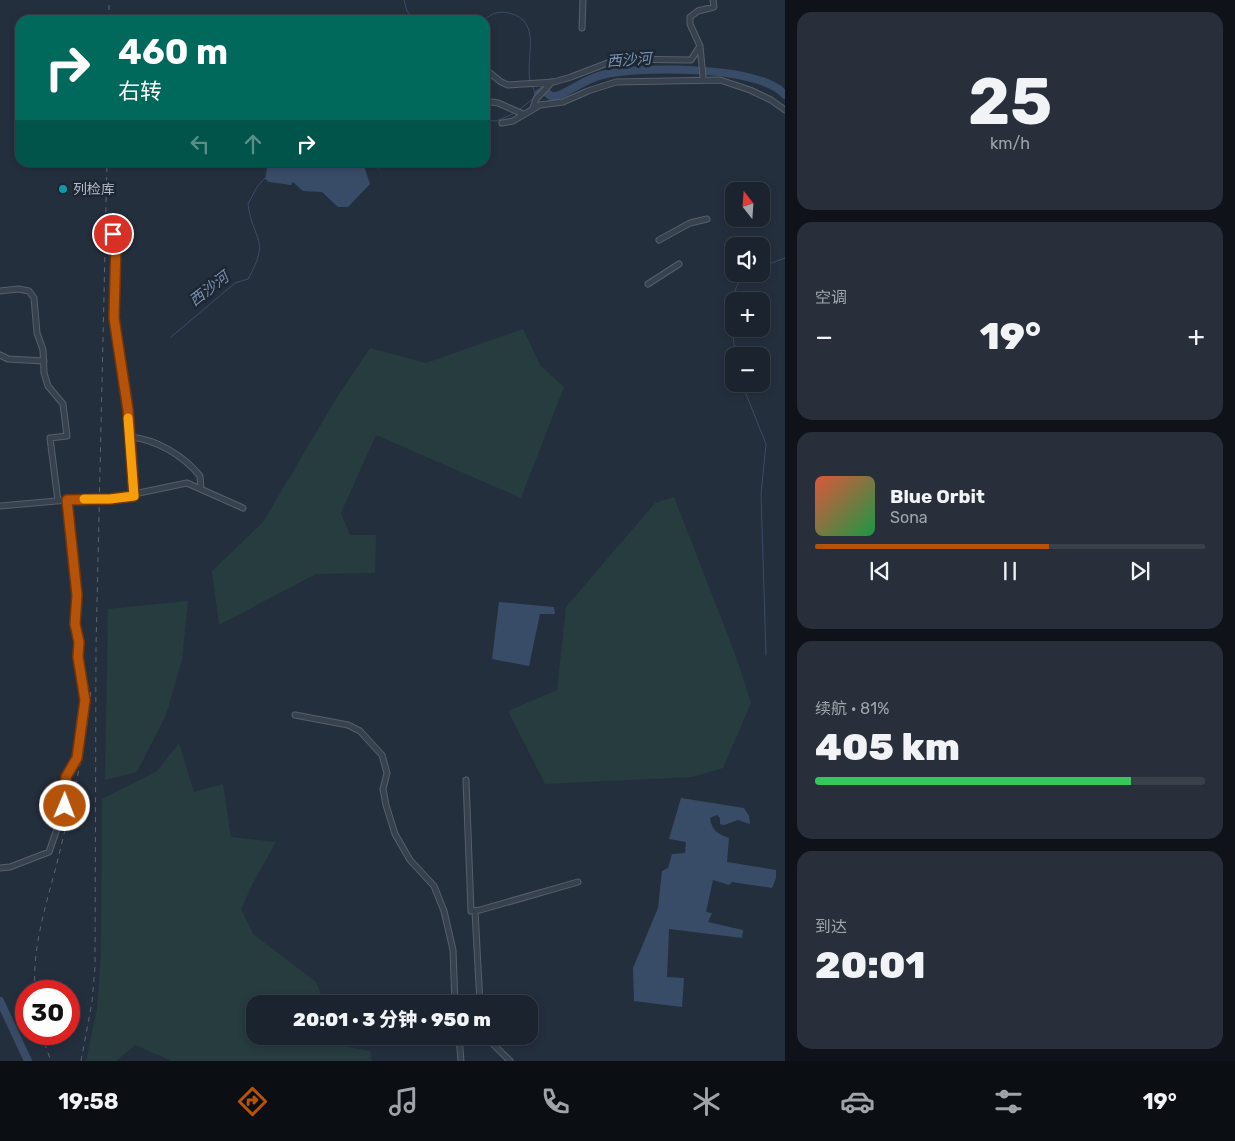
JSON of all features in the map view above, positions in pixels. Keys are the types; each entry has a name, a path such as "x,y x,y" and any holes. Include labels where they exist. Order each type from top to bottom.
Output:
{"street":[{"path":"582,28 583,0"},
{"path":"703,77 700,46 690,24 690,17 698,11 714,7 713,0"},
{"path":"490,72 501,82 508,85 552,82 571,77 618,59 692,60 700,46"},
{"path":"502,123 513,121 540,105 563,102 616,82 720,80 750,90 771,100 785,110"},
{"path":"533,109 536,99 552,82"},
{"path":"490,102 498,103 523,114"},
{"path":"114,217 113,234 116,244 114,318 124,375 134,496"},
{"path":"659,240 690,223 707,219"},
{"path":"648,284 679,264"},
{"path":"0,291 18,289 29,291 34,298 37,332 43,350 48,386 63,404 67,436 50,438 58,501"},
{"path":"0,355 8,359 44,361"},
{"path":"130,437 143,438 181,457 200,476 201,489"},
{"path":"0,506 79,499 110,499 134,496 187,483 243,508"},
{"path":"0,868 10,867 49,852 65,806 66,777 77,758 85,700 78,657 79,642 75,624 77,595 67,500"},
{"path":"295,716 348,725 360,731 382,755 387,773 384,790 385,797 395,834 410,860 434,886 444,911 453,950 455,995"},
{"path":"466,780 471,911 578,882"},
{"path":"475,911 480,995"},
{"path":"459,1045 461,1061"},
{"path":"494,1045 510,1061"}],"green space":[{"path":"523,329 540,365 564,387 521,498 376,435 341,513 350,535 376,535 375,573 316,574 219,625 212,571 263,522 339,394 370,348 426,363"},
{"path":"674,497 737,659 751,703 723,768 692,777 545,784 508,711 557,690 566,607 655,503"},
{"path":"188,601 182,660 166,715 137,772 105,780 108,609"},
{"path":"179,743 194,792 223,784 231,837 276,842 241,909 253,934 316,982 321,995 246,995 246,1045 338,1045 370,1051 372,1061 172,1061 135,1045 116,1061 86,1061 97,1009 101,950 102,799 157,771"}],"water":[{"path":"364,167 370,184 348,207 338,207 322,192 303,191 293,182 291,185 269,182 265,179 267,168"},
{"path":"499,602 554,607 555,614 540,614 529,666 492,659"},
{"path":"681,798 744,808 749,816 750,824 738,820 724,825 720,824 720,818 717,815 710,818 712,826 716,831 729,838 727,862 776,870 776,878 772,888 732,882 729,885 713,880 706,912 712,913 708,922 743,930 742,938 669,929 667,977 684,978 682,1007 634,1001 633,968 658,908 662,871 668,868 672,854 685,853 686,842 669,839"}],"waterway":[{"path":"404,0 410,15"},
{"path":"490,16 498,12 505,12 519,17 526,24 530,41 530,81"},
{"name":"西沙河","path":"538,94 543,90 551,96 557,96 602,75 669,69 726,73 751,78 771,85 785,95"},
{"path":"532,85 536,95"},
{"name":"西沙河","path":"520,109 534,98"},
{"name":"西沙河","path":"490,120 496,121 515,113"},
{"name":"西沙河","path":"372,167 381,167"},
{"name":"西沙河","path":"171,337 235,283 248,279 255,266 259,247 248,204 257,187 265,178"},
{"path":"770,264 785,258"},
{"path":"735,347 732,302 739,282"},
{"path":"745,392 766,444 761,494 766,655"},
{"path":"0,1001 28,1061"}],"railway":[{"path":"109,0 109,15"},
{"path":"81,1061 92,1002 95,967 96,648 107,167"},
{"path":"35,980 38,942 44,910 77,777 86,734 91,690"},
{"path":"45,1045 51,1061"}],"slow traffic":[{"path":"84,499 110,499 134,496 128,418"}],"place":[{"name":"列检库","path":"63,189"}],"route":[{"path":"65,806 64,786 66,777 77,758 85,700 78,657 79,642 75,624 77,595 67,500 110,499 134,496 124,375 115,334 116,244 113,234"}]}
